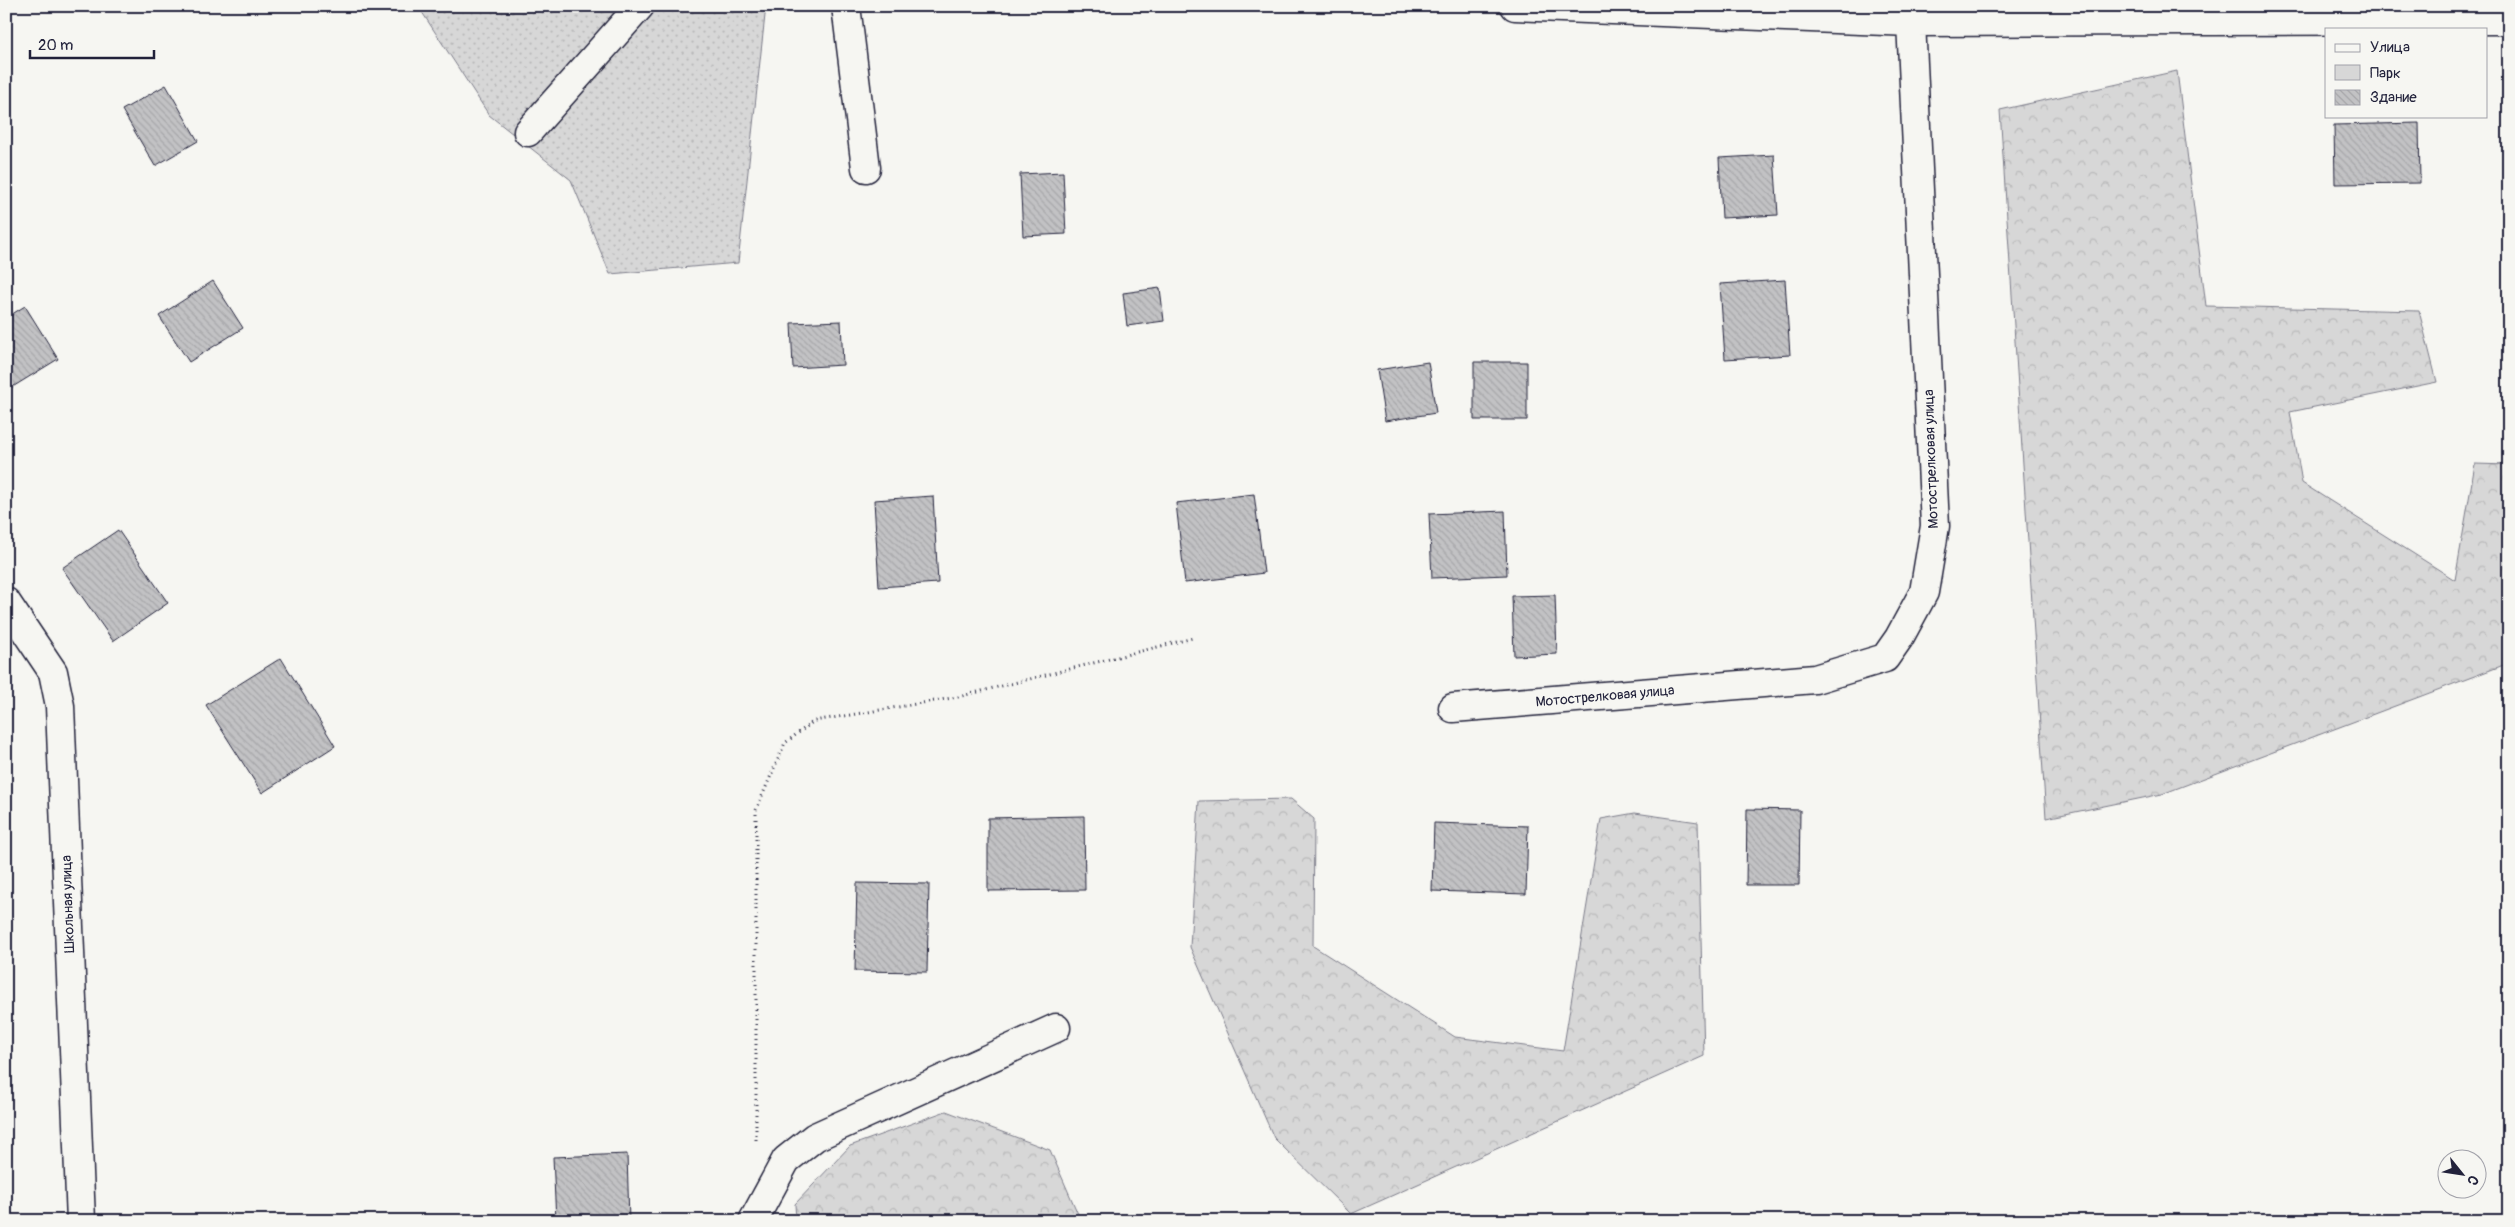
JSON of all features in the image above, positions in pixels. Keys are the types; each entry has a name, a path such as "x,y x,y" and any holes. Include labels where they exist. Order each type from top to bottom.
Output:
{"street":[{"path":"528,132 640,6"},
{"path":"846,6 866,168"},
{"path":"1515,6 1911,22 2509,20"},
{"name":"Мотострелковая улица","path":"1453,708 1815,679 1885,658 1899,638 1924,592 1935,526 1911,22"},
{"name":"Школьная улица","path":"6,602 53,672 60,706 81,1221"},
{"path":"753,1221 756,1210 786,1160 815,1137 1056,1028"}],"path":[{"path":"756,1142 756,810 785,743 814,721 958,697 1193,638"}],"green space":[{"path":"418,6 766,6 738,263 610,274 571,180 489,115"},
{"path":"2177,71 2206,306 2419,311 2437,382 2290,412 2302,483 2455,580 2475,464 2509,465 2509,663 2162,794 2046,818 2000,110"},
{"path":"1291,799 1314,819 1313,946 1455,1037 1563,1051 1601,819 1635,813 1698,822 1704,1056 1351,1214 1274,1138 1190,947 1199,801"},
{"path":"946,1111 1050,1150 1081,1221 796,1221 795,1204 850,1146"}],"building":[{"path":"166,85 198,141 155,166 122,110"},
{"path":"2419,123 2420,183 2335,184 2334,125"},
{"path":"1774,155 1778,215 1722,218 1719,158"},
{"path":"1063,172 1066,234 1023,236 1020,174"},
{"path":"1785,280 1790,355 1725,359 1720,284"},
{"path":"213,281 243,328 189,362 159,316"},
{"path":"1160,288 1164,321 1127,326 1123,293"},
{"path":"25,306 58,359 6,391 6,318"},
{"path":"841,321 843,365 793,368 791,323"},
{"path":"1428,362 1436,413 1385,421 1377,370"},
{"path":"1474,362 1527,362 1527,420 1474,420"},
{"path":"1254,494 1264,573 1185,583 1176,503"},
{"path":"933,496 938,583 879,587 874,500"},
{"path":"1505,511 1507,575 1432,578 1429,514"},
{"path":"118,530 168,603 113,641 62,568"},
{"path":"1555,595 1557,654 1514,656 1512,596"},
{"path":"281,658 335,746 262,793 206,705"},
{"path":"1747,809 1800,810 1799,885 1746,885"},
{"path":"1084,816 1085,890 988,891 988,818"},
{"path":"1434,823 1528,826 1526,894 1432,891"},
{"path":"857,883 929,884 927,972 855,971"},
{"path":"627,1154 629,1221 556,1221 553,1157"}]}
